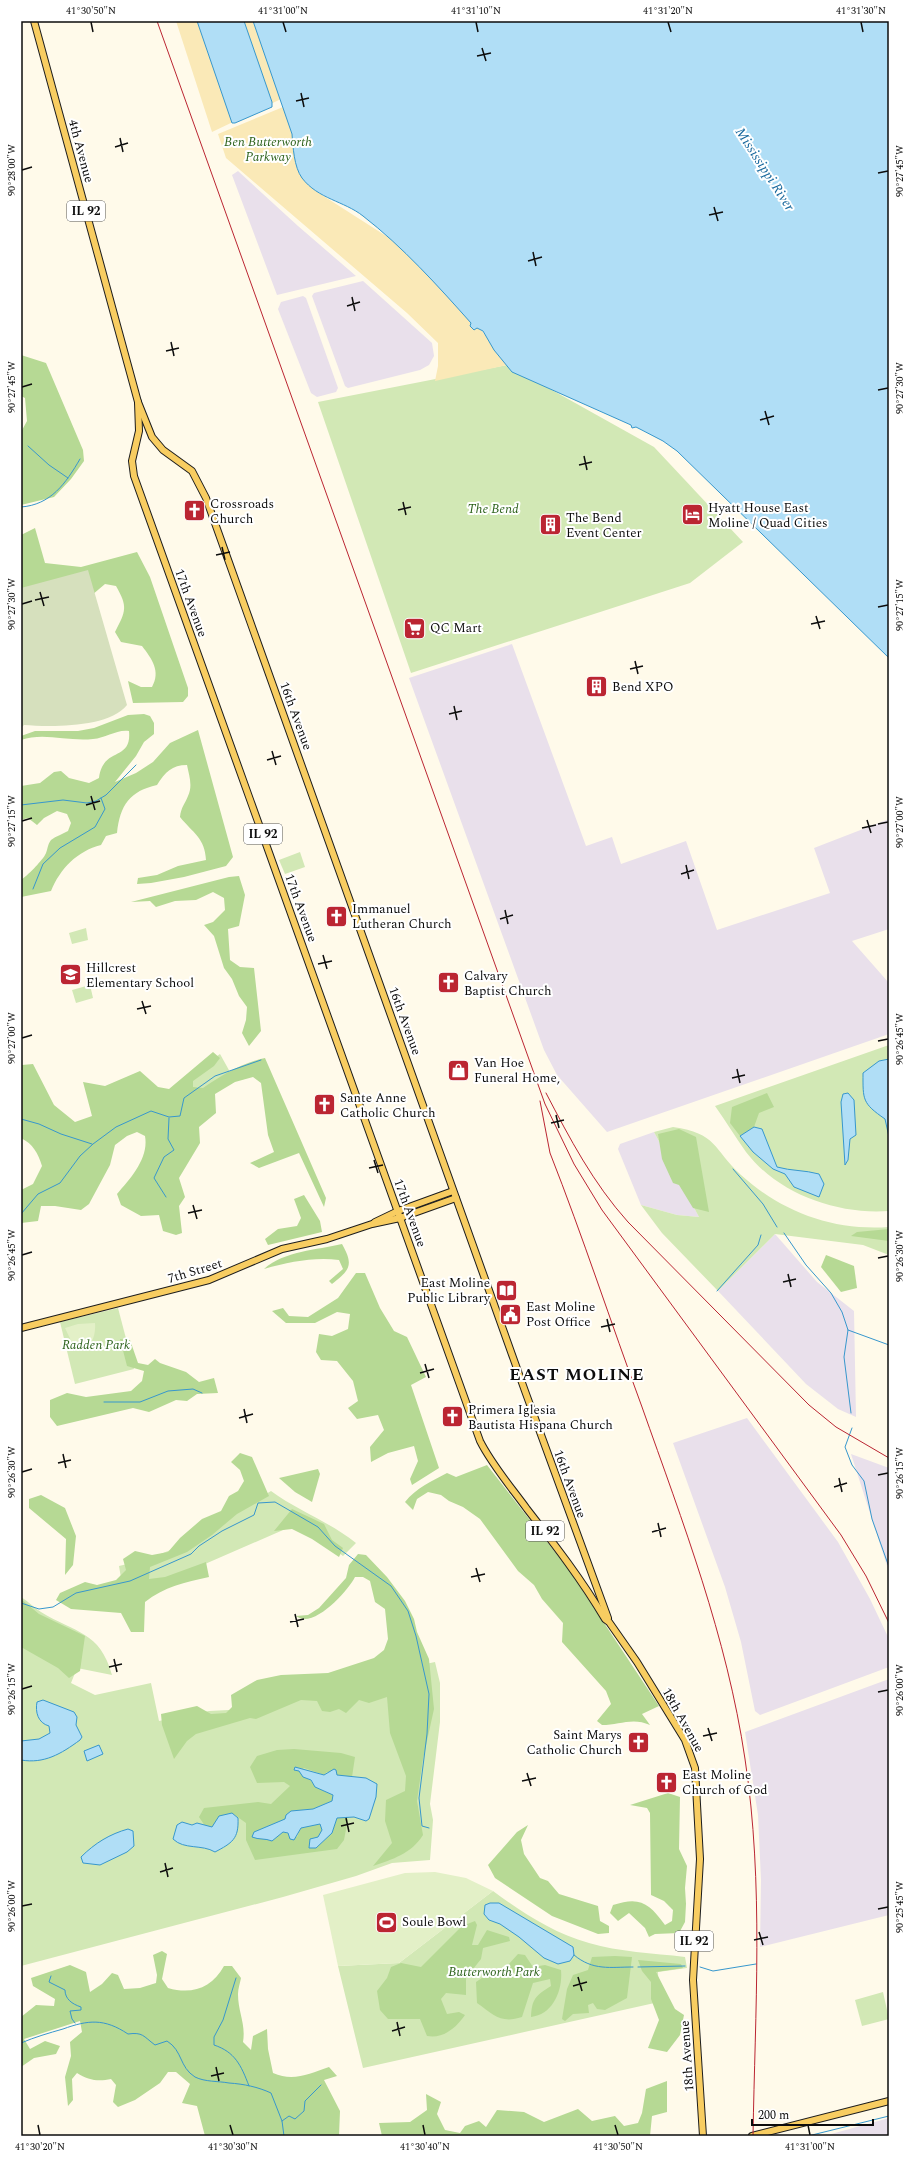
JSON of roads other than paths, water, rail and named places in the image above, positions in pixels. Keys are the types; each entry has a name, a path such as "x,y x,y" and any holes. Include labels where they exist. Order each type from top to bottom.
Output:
{"main road":[{"name":"4th Avenue","path":"34,21 138,402 148,431 157,443"},
{"name":"4th Avenue","path":"135,449 139,431 138,402"},
{"name":"16th Avenue","path":"157,443 192,471 206,498 453,1191 609,1622"},
{"name":"17th Avenue","path":"135,449 133,463 137,484 480,1441"},
{"name":"7th Street","path":"372,1224 398,1211 453,1191"},
{"name":"7th Street","path":"21,1328 209,1280 282,1249 327,1239 372,1224 400,1218 456,1198"},
{"name":"18th Avenue","path":"480,1441 485,1451 582,1581 605,1619 609,1622 637,1662 685,1740 694,1768 700,1847 693,1980 703,2136"},
{"path":"752,2136 889,2101"}],"water":[{"path":"197,21 244,21 272,102 272,107 232,123"},
{"name":"Mississippi River","path":"253,21 889,21 889,658 677,451 663,441 636,427 632,428 631,425 512,372 494,350 483,331 477,328 474,330 470,326 471,323 420,267 378,228 356,211 323,195 308,185 302,178 297,168 294,157 292,134"},
{"path":"889,1059 889,1137 885,1119 872,1109 865,1100 863,1073 879,1061"},
{"path":"848,1093 854,1100 856,1135 850,1139 848,1160 845,1165 841,1102 843,1094"},
{"path":"754,1127 762,1129 777,1167 819,1174 824,1184 819,1197 794,1187 785,1174 773,1169 753,1152 740,1136"},
{"path":"43,1700 74,1712 77,1717 76,1725 82,1737 73,1745 52,1757 37,1761 21,1760 21,1741 39,1739 50,1733 49,1726 45,1725 40,1720 36,1710 37,1702"},
{"path":"99,1745 103,1754 87,1761 84,1751"},
{"path":"295,1767 324,1775 334,1769 336,1770 337,1775 366,1778 377,1784 376,1797 369,1819 366,1821 354,1817 337,1818 332,1833 316,1848 309,1848 310,1839 318,1837 322,1830 320,1824 301,1828 294,1840 290,1839 288,1833 283,1832 272,1841 252,1837 254,1832 285,1819 286,1815 291,1811 313,1809 332,1801 333,1795 315,1787 311,1780 303,1777 299,1771 294,1770"},
{"path":"232,1813 238,1818 236,1836 230,1843 215,1852 204,1848 182,1845 173,1839 177,1825 182,1822 192,1825 197,1823 212,1827 219,1816"},
{"path":"128,1829 133,1831 134,1846 127,1852 100,1865 83,1863 81,1857 92,1847 109,1836"},
{"path":"490,1903 499,1903 573,1947 574,1955 570,1961 558,1964 544,1958 519,1937 500,1924 489,1920 484,1914 485,1905"}],"waterway":[{"path":"28,446 49,465 68,478"},
{"path":"21,507 41,502 49,497 63,484 80,459"},
{"path":"21,805 63,800 87,803 96,801 106,795 136,765"},
{"path":"33,889 43,864 60,848 95,827 105,809 101,798"},
{"path":"21,1214 38,1194 60,1183 80,1156 116,1127 151,1111 169,1117 180,1116 184,1098 215,1076 261,1060"},
{"path":"166,1197 154,1178 164,1157 174,1150 168,1139 169,1118"},
{"path":"21,1119 39,1124 61,1134 92,1144"},
{"path":"733,1169 763,1204 777,1227"},
{"path":"784,1233 806,1265 831,1293 842,1312 848,1330 844,1357 851,1413"},
{"path":"717,1291 758,1245 761,1235"},
{"path":"848,1330 889,1345"},
{"path":"104,1402 140,1402 168,1391 193,1389 202,1393"},
{"path":"852,1428 845,1447 852,1465 864,1481 872,1519 889,1567"},
{"path":"21,1603 39,1609 53,1607 76,1593 130,1581 191,1554 199,1546 222,1531 254,1515 258,1503 275,1502 318,1527 335,1546 391,1586 408,1611 416,1636 429,1694 427,1734 419,1798 422,1826 429,1828"},
{"path":"574,1955 588,1964 595,1966 633,1967"},
{"path":"700,1967 713,1971 756,1964"},
{"path":"638,1967 685,1966"},
{"path":"51,1976 49,1982 65,1990 66,1996 70,2001 81,2007 81,2010 70,2011 72,2019 75,2023"},
{"path":"236,1978 223,2020 214,2037 214,2045 227,2051 236,2060 249,2086"},
{"path":"21,2043 88,2022 111,2025 128,2034 140,2034 155,2045 167,2041 176,2049 186,2069 195,2077 207,2081 251,2086 271,2093 282,2121 284,2136"},
{"path":"282,2121 289,2116 295,2119 304,2111 305,2101 321,2085"},
{"path":"808,2136 889,2116"}],"railway":[{"path":"157,21 545,1104 574,1164 602,1210 841,1535 866,1576 889,1623"},
{"path":"546,1093 573,1144 593,1176 615,1207 628,1222 809,1405 836,1427 889,1458"},
{"path":"540,1101 550,1153 688,1537 715,1625 737,1714 745,1759 755,1853 757,1948 753,2136"}],"place":[{"name":"Crossroads Church","path":"194,511"},
{"name":"Hyatt House East Moline / Quad Cities","path":"692,515"},
{"name":"The Bend Event Center","path":"551,525"},
{"name":"QC Mart","path":"415,628"},
{"name":"Bend XPO","path":"597,687"},
{"name":"Immanuel Lutheran Church","path":"336,916"},
{"name":"Hillcrest Elementary School","path":"70,975"},
{"name":"Calvary Baptist Church","path":"448,983"},
{"name":"Van Hoe Funeral Home,","path":"459,1070"},
{"name":"Sante Anne Catholic Church","path":"324,1105"},
{"name":"East Moline Public Library","path":"506,1290"},
{"name":"East Moline Post Office","path":"511,1314"},
{"name":"Primera Iglesia Bautista Hispana Church","path":"453,1417"},
{"name":"Saint Marys Catholic Church","path":"638,1742"},
{"name":"East Moline Church of God","path":"667,1782"},
{"name":"Soule Bowl","path":"387,1922"}],"district":[{"name":"EAST MOLINE","path":"577,1375"}],"park label":[{"name":"Ben Butterworth Parkway","path":"268,150"},
{"name":"The Bend","path":"493,509"},
{"name":"Radden Park","path":"96,1345"},
{"name":"Butterworth Park","path":"494,1972"}]}
